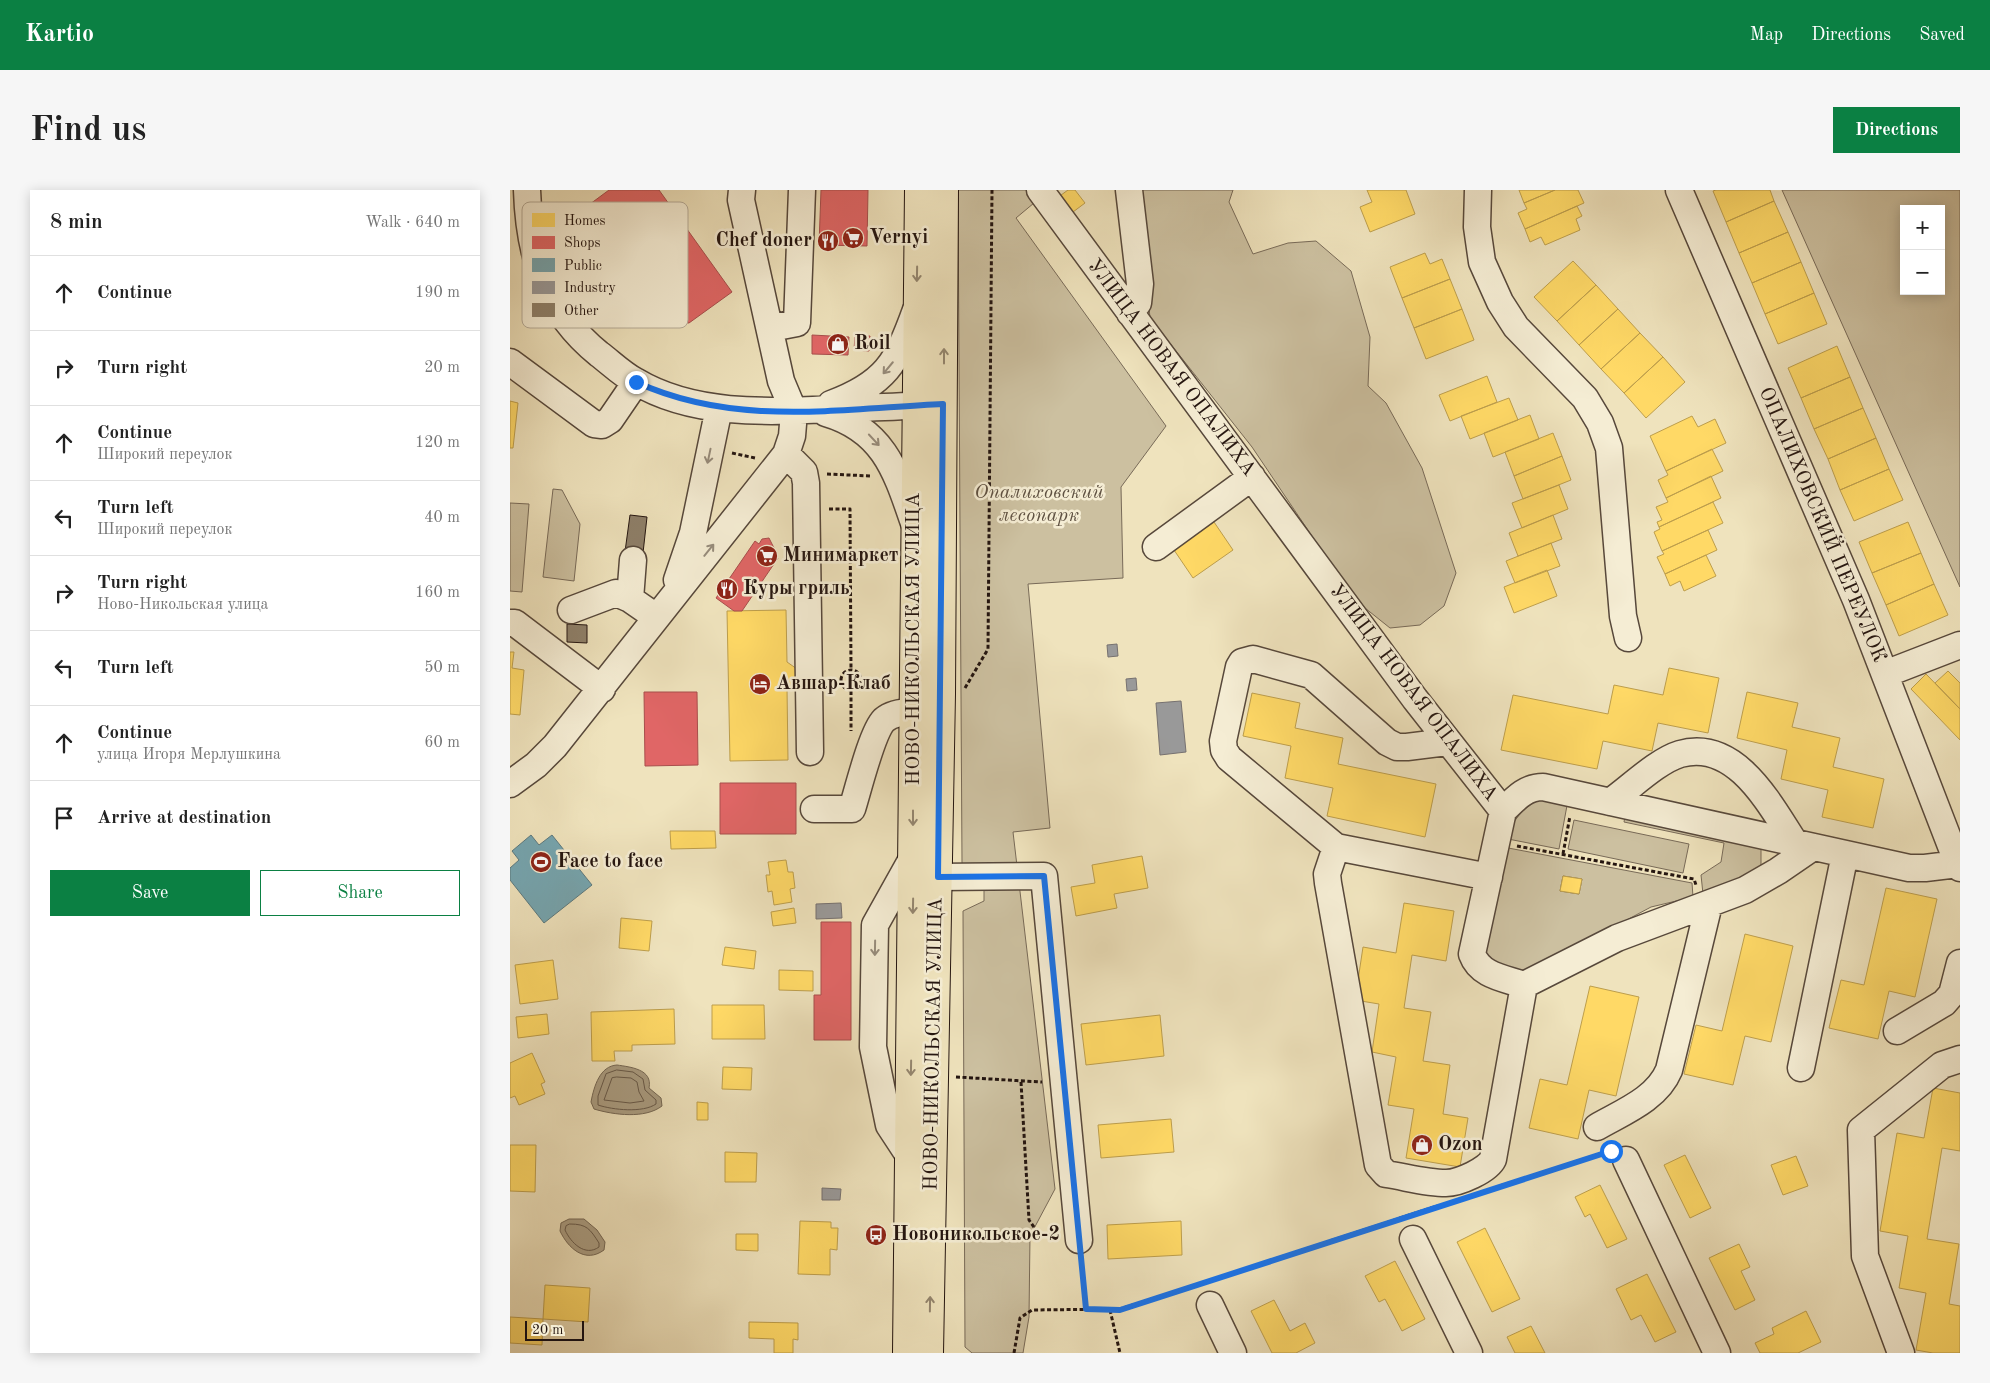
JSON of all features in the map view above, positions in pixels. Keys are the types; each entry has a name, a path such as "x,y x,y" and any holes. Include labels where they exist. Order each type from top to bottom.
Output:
{"main road":[{"name":"НОВО-НИКОЛЬСКАЯ УЛИЦА","path":"907,1353 913,857 915,406 919,190"},
{"name":"НОВО-НИКОЛЬСКАЯ УЛИЦА","path":"929,1353 938,877 944,190"}],"street":[{"path":"771,328 797,323 802,190"},
{"name":"УЛИЦА НОВАЯ ОПАЛИХА","path":"1040,190 1447,742 1503,811 1523,792 1534,787 1574,794 1917,869 1959,866"},
{"path":"1129,190 1140,284 1138,304 1130,313"},
{"path":"1478,190 1477,227 1482,262 1500,302 1516,328 1585,398 1600,423 1610,448 1623,616 1628,638"},
{"name":"ОПАЛИХОВСКИЙ ПЕРЕУЛОК","path":"1679,190 1856,600 1959,866"},
{"path":"739,193 782,381 805,411 855,424 872,437 887,455 898,475 914,524"},
{"path":"810,752 806,483 795,463 792,436 805,411 863,390 879,379 893,363 917,309"},
{"path":"573,328 584,342 636,382 663,394 719,408 805,411 943,404"},
{"path":"510,362 594,424 602,425 610,420 636,382"},
{"path":"662,609 683,566 693,533 719,408"},
{"path":"510,784 536,765 555,746 602,689 662,609 795,463"},
{"path":"1156,547 1252,477"},
{"path":"630,599 633,560"},
{"path":"570,610 616,593 662,609"},
{"path":"510,623 515,623 602,689"},
{"path":"1885,674 1960,645"},
{"path":"1447,742 1397,747 1388,742 1311,674 1254,659 1242,662 1239,668 1224,741 1224,750 1229,758 1336,847 1489,877"},
{"path":"814,809 852,809 878,728 891,715 913,712"},
{"path":"1503,811 1472,954 1476,964 1482,970 1524,985 1617,938 1745,890 1778,871 1804,845 1742,770 1722,758 1699,752 1679,754 1660,765 1610,802"},
{"path":"1336,847 1327,874 1328,883 1378,1165 1381,1171 1386,1174 1447,1184 1490,1166 1493,1159 1524,985"},
{"path":"1801,1068 1844,854"},
{"path":"910,1156 889,1125 873,1047 875,925 913,857"},
{"path":"938,877 1044,876 1079,1240"},
{"path":"1597,1127 1653,1093 1664,1082 1669,1070 1704,906"},
{"path":"1897,1031 1944,1003 1952,994 1960,963"},
{"path":"1901,1353 1865,1256 1861,1130 1942,1065 1960,1059"},
{"path":"1626,1160 1717,1353"},
{"path":"1413,1238 1469,1353"},
{"path":"1210,1305 1233,1353"}],"path":[{"path":"960,696 988,649 992,190"},
{"path":"724,451 761,460"},
{"path":"795,463 881,477"},
{"path":"850,509 851,670"},
{"path":"851,670 858,673 861,680 858,688 851,691 843,688 840,680 843,673 851,670"},
{"path":"1563,854 1574,794"},
{"path":"1496,842 1694,879 1704,906"},
{"path":"948,1076 1021,1082 1029,1220 1038,1233 1079,1240 1086,1309"},
{"path":"1492,1189 1611,1151 1626,1160"},
{"path":"1014,1353 1020,1318 1032,1310 1120,1310 1446,1203"},
{"path":"1110,1310 1120,1353"}],"green space":[{"name":"Опалиховский лесопарк","path":"958,190 1034,190 1034,203 1016,218 1166,426 1121,487 1123,578 1028,584 1050,828 1013,832 1055,1189 1030,1236 1029,1317 1023,1353 972,1353 965,1347 963,911 984,901 984,875 962,863"},
{"path":"1138,190 1233,190 1229,202 1253,254 1288,243 1316,241 1351,271 1370,337 1368,386 1386,403 1422,468 1456,573 1444,606 1420,625 1390,628 1355,600 1252,447 1150,318"},
{"path":"1782,190 1960,190 1960,587"},
{"path":"553,489 562,490 580,524 574,581 543,577"},
{"path":"510,503 529,504 522,592 510,591"},
{"path":"1539,799 1568,800 1559,849 1508,839 1515,820"},
{"path":"1626,811 1761,847 1761,866 1754,874 1703,894 1701,875 1721,862 1724,843 1624,822"},
{"path":"1574,820 1689,844 1683,873 1568,849"},
{"path":"1503,847 1692,883 1693,897 1651,907 1531,971 1514,972 1501,969 1491,960 1481,946","holes":["1563,876 1582,879 1579,894 1560,891"]}],"water":[{"path":"617,1065 634,1068 644,1073 648,1077 649,1088 661,1098 662,1106 647,1113 629,1115 594,1109 591,1102 599,1078 606,1069"},
{"path":"569,1219 584,1219 597,1230 605,1242 604,1250 597,1254 584,1255 572,1248 560,1231 561,1223"}],"building: Homes":[{"path":"1068,190 1075,190 1085,203 1069,215 1057,198"},
{"path":"1367,190 1406,190 1415,214 1370,232 1360,207 1372,202"},
{"path":"1519,190 1555,190 1524,203"},
{"path":"1555,190 1578,190 1584,203 1525,229 1518,213 1527,209 1524,203"},
{"path":"1770,190 1774,201 1726,222 1713,191"},
{"path":"1774,201 1788,232 1739,253 1726,222"},
{"path":"1577,206 1582,216 1576,219 1580,230 1545,245 1541,237 1530,242 1525,229"},
{"path":"1788,232 1801,262 1752,283 1739,253"},
{"path":"1425,253 1430,264 1442,259 1450,279 1402,298 1390,267"},
{"path":"1573,261 1596,285 1557,321 1534,297"},
{"path":"1801,262 1814,293 1765,314 1752,283"},
{"path":"1450,279 1462,309 1414,328 1402,298"},
{"path":"1596,285 1618,309 1579,345 1557,321"},
{"path":"1814,293 1827,324 1778,344 1765,314"},
{"path":"1462,309 1474,340 1426,359 1414,328"},
{"path":"1618,309 1640,333 1601,369 1579,345"},
{"path":"1640,333 1663,357 1624,393 1601,369"},
{"path":"1837,346 1850,377 1801,398 1788,368"},
{"path":"1663,357 1685,382 1646,418 1624,393"},
{"path":"1487,376 1497,402 1450,421 1439,395"},
{"path":"1850,377 1863,408 1814,429 1801,398"},
{"path":"1509,398 1518,420 1470,439 1461,416"},
{"path":"510,401 518,403 513,448 510,448"},
{"path":"1863,408 1876,438 1828,459 1814,429"},
{"path":"1530,415 1539,439 1493,457 1484,433"},
{"path":"1692,416 1698,427 1715,419 1726,443 1666,471 1650,436"},
{"path":"1553,433 1562,456 1514,476 1505,452"},
{"path":"1876,438 1889,469 1840,490 1828,459"},
{"path":"1712,449 1723,471 1666,498 1658,480 1668,475 1666,471"},
{"path":"1562,456 1571,480 1523,499 1514,476"},
{"path":"1889,469 1903,500 1854,521 1840,490"},
{"path":"1711,476 1721,498 1659,527 1657,522 1662,520 1656,507 1668,502 1666,498"},
{"path":"1559,485 1568,509 1522,528 1512,503"},
{"path":"1713,502 1723,523 1662,551 1654,532 1660,529 1659,527"},
{"path":"1553,515 1562,539 1518,556 1509,533"},
{"path":"1214,522 1233,550 1193,578 1174,550"},
{"path":"1908,522 1921,553 1872,573 1859,542"},
{"path":"1708,530 1717,550 1665,574 1657,557 1664,554 1662,551"},
{"path":"1551,543 1560,566 1515,583 1506,561"},
{"path":"1921,553 1934,584 1886,605 1872,573"},
{"path":"1706,555 1716,576 1684,591 1680,581 1670,586 1665,574"},
{"path":"1547,570 1557,596 1514,613 1504,587"},
{"path":"1934,584 1948,615 1899,636 1886,605"},
{"name":"Авшар-Клаб","path":"786,610 787,662 797,669 797,680 787,688 788,760 730,761 727,611"},
{"path":"510,652 514,652 512,668 524,670 520,715 510,714"},
{"path":"1669,668 1719,678 1708,733 1658,723 1652,751 1603,741 1597,769 1501,750 1513,695 1608,714 1614,685 1663,695"},
{"path":"1948,671 1960,683 1960,709 1935,683"},
{"path":"1926,674 1960,709 1960,740 1911,689"},
{"path":"1747,692 1798,703 1792,727 1840,738 1833,767 1884,779 1873,828 1822,817 1828,790 1781,779 1787,750 1737,738"},
{"path":"1252,693 1300,703 1295,728 1343,738 1338,764 1436,784 1425,837 1327,816 1333,788 1285,778 1291,746 1243,736"},
{"path":"670,831 715,831 716,848 671,849"},
{"path":"1142,856 1148,888 1114,894 1117,908 1076,916 1071,887 1095,883 1092,865"},
{"path":"786,860 788,872 793,872 795,888 790,889 792,902 774,905 772,891 768,892 766,875 770,875 768,862"},
{"path":"1563,876 1582,879 1579,894 1560,891"},
{"path":"1886,888 1937,899 1915,997 1889,991 1878,1039 1829,1028 1841,980 1864,985"},
{"path":"1404,903 1454,911 1446,961 1412,955 1404,1008 1431,1012 1423,1061 1450,1065 1443,1114 1468,1118 1460,1167 1406,1158 1414,1109 1388,1105 1396,1057 1372,1052 1379,1004 1355,1000 1363,947 1396,953"},
{"path":"794,908 796,923 773,926 771,912"},
{"path":"621,918 652,921 649,951 619,948"},
{"path":"1745,934 1793,946 1771,1042 1745,1036 1733,1085 1684,1074 1696,1025 1722,1031"},
{"path":"725,947 756,951 754,969 722,965"},
{"path":"553,960 558,999 520,1004 515,965"},
{"path":"779,970 813,971 813,991 779,990"},
{"path":"1590,986 1639,997 1616,1096 1589,1090 1578,1139 1529,1128 1540,1079 1567,1085"},
{"path":"712,1005 764,1005 765,1039 712,1039"},
{"path":"674,1009 675,1044 632,1045 632,1051 614,1051 615,1061 592,1061 591,1012"},
{"path":"547,1014 549,1034 518,1038 516,1017"},
{"path":"1160,1015 1164,1056 1086,1065 1081,1024"},
{"path":"532,1053 545,1082 541,1084 545,1094 519,1105 515,1096 510,1098 510,1063"},
{"path":"723,1067 752,1068 751,1090 722,1089"},
{"path":"1933,1088 1960,1093 1960,1151 1942,1148 1927,1239 1959,1244 1949,1304 1960,1306 1960,1353 1933,1353 1916,1350 1926,1293 1899,1288 1908,1236 1880,1231 1897,1133 1924,1138"},
{"path":"697,1102 708,1103 708,1120 697,1120"},
{"path":"1171,1119 1174,1152 1101,1158 1098,1125"},
{"path":"510,1145 536,1145 535,1192 510,1191"},
{"path":"725,1152 757,1153 756,1182 725,1182"},
{"path":"1685,1155 1711,1208 1690,1218 1664,1165"},
{"path":"1796,1156 1808,1186 1783,1195 1771,1165"},
{"path":"1600,1185 1627,1239 1607,1248 1590,1214 1585,1217 1575,1197"},
{"path":"800,1221 831,1222 831,1228 838,1228 837,1250 830,1249 830,1275 798,1274"},
{"path":"1181,1221 1182,1255 1108,1259 1107,1225"},
{"path":"1485,1228 1520,1299 1492,1312 1457,1242"},
{"path":"736,1234 758,1234 758,1251 736,1250"},
{"path":"1739,1244 1750,1267 1741,1271 1755,1300 1735,1310 1709,1258"},
{"path":"1395,1261 1425,1319 1402,1331 1385,1299 1379,1302 1365,1276"},
{"path":"1647,1274 1676,1332 1655,1342 1641,1315 1631,1320 1616,1289"},
{"path":"545,1285 590,1288 588,1322 543,1319"},
{"path":"1274,1300 1290,1331 1305,1323 1315,1343 1296,1353 1272,1353 1251,1311"},
{"path":"1806,1311 1821,1342 1798,1353 1760,1353 1755,1343 1774,1334 1772,1328"},
{"path":"510,1317 543,1319 542,1345 510,1343"},
{"path":"749,1322 798,1323 798,1340 793,1339 793,1353 774,1353 774,1339 749,1338"},
{"path":"1531,1326 1545,1353 1515,1353 1507,1337"}],"building: Shops":[{"path":"609,190 659,190 668,202 593,202"},
{"path":"821,190 868,190 867,246 819,245"},
{"path":"688,231 732,292 688,323"},
{"path":"812,335 849,337 848,355 812,354"},
{"path":"855,336 870,336 869,351 854,350"},
{"path":"769,538 774,548 771,553 778,558 742,611 734,611 716,598 755,541 759,544 762,539"},
{"path":"644,692 697,692 698,765 645,766"},
{"path":"720,783 796,783 796,834 720,834"},
{"path":"821,922 851,922 851,1040 814,1040 814,995 821,995"}],"building: Public":[{"path":"531,835 539,845 552,835 592,885 544,923 510,880 510,868 519,860 512,851"}],"building: Industry":[{"path":"1117,644 1118,656 1108,657 1107,645"},
{"path":"1136,678 1137,690 1127,691 1126,679"},
{"path":"1181,701 1186,752 1160,755 1156,703"},
{"path":"841,903 842,918 816,919 816,904"},
{"path":"822,1188 841,1189 840,1200 822,1200"}],"building: Other":[{"path":"630,515 647,517 642,562 624,559"},
{"path":"567,624 587,625 587,643 567,642"}],"place":[{"name":"Vernyi","path":"853,238"},
{"name":"Chef doner","path":"828,241"},
{"name":"Roil","path":"838,344"},
{"name":"Минимаркет","path":"767,556"},
{"name":"Куры гриль","path":"727,589"},
{"name":"Авшар-Клаб","path":"760,684"},
{"name":"Face to face","path":"541,862"},
{"name":"Ozon","path":"1422,1145"},
{"name":"Новоникольское-2","path":"876,1235"}],"route":[{"path":"636,382 663,394 691,402 719,408 768,412 943,404 938,877 1044,876 1054,998 1086,1309 1120,1310 1611,1151"}]}
